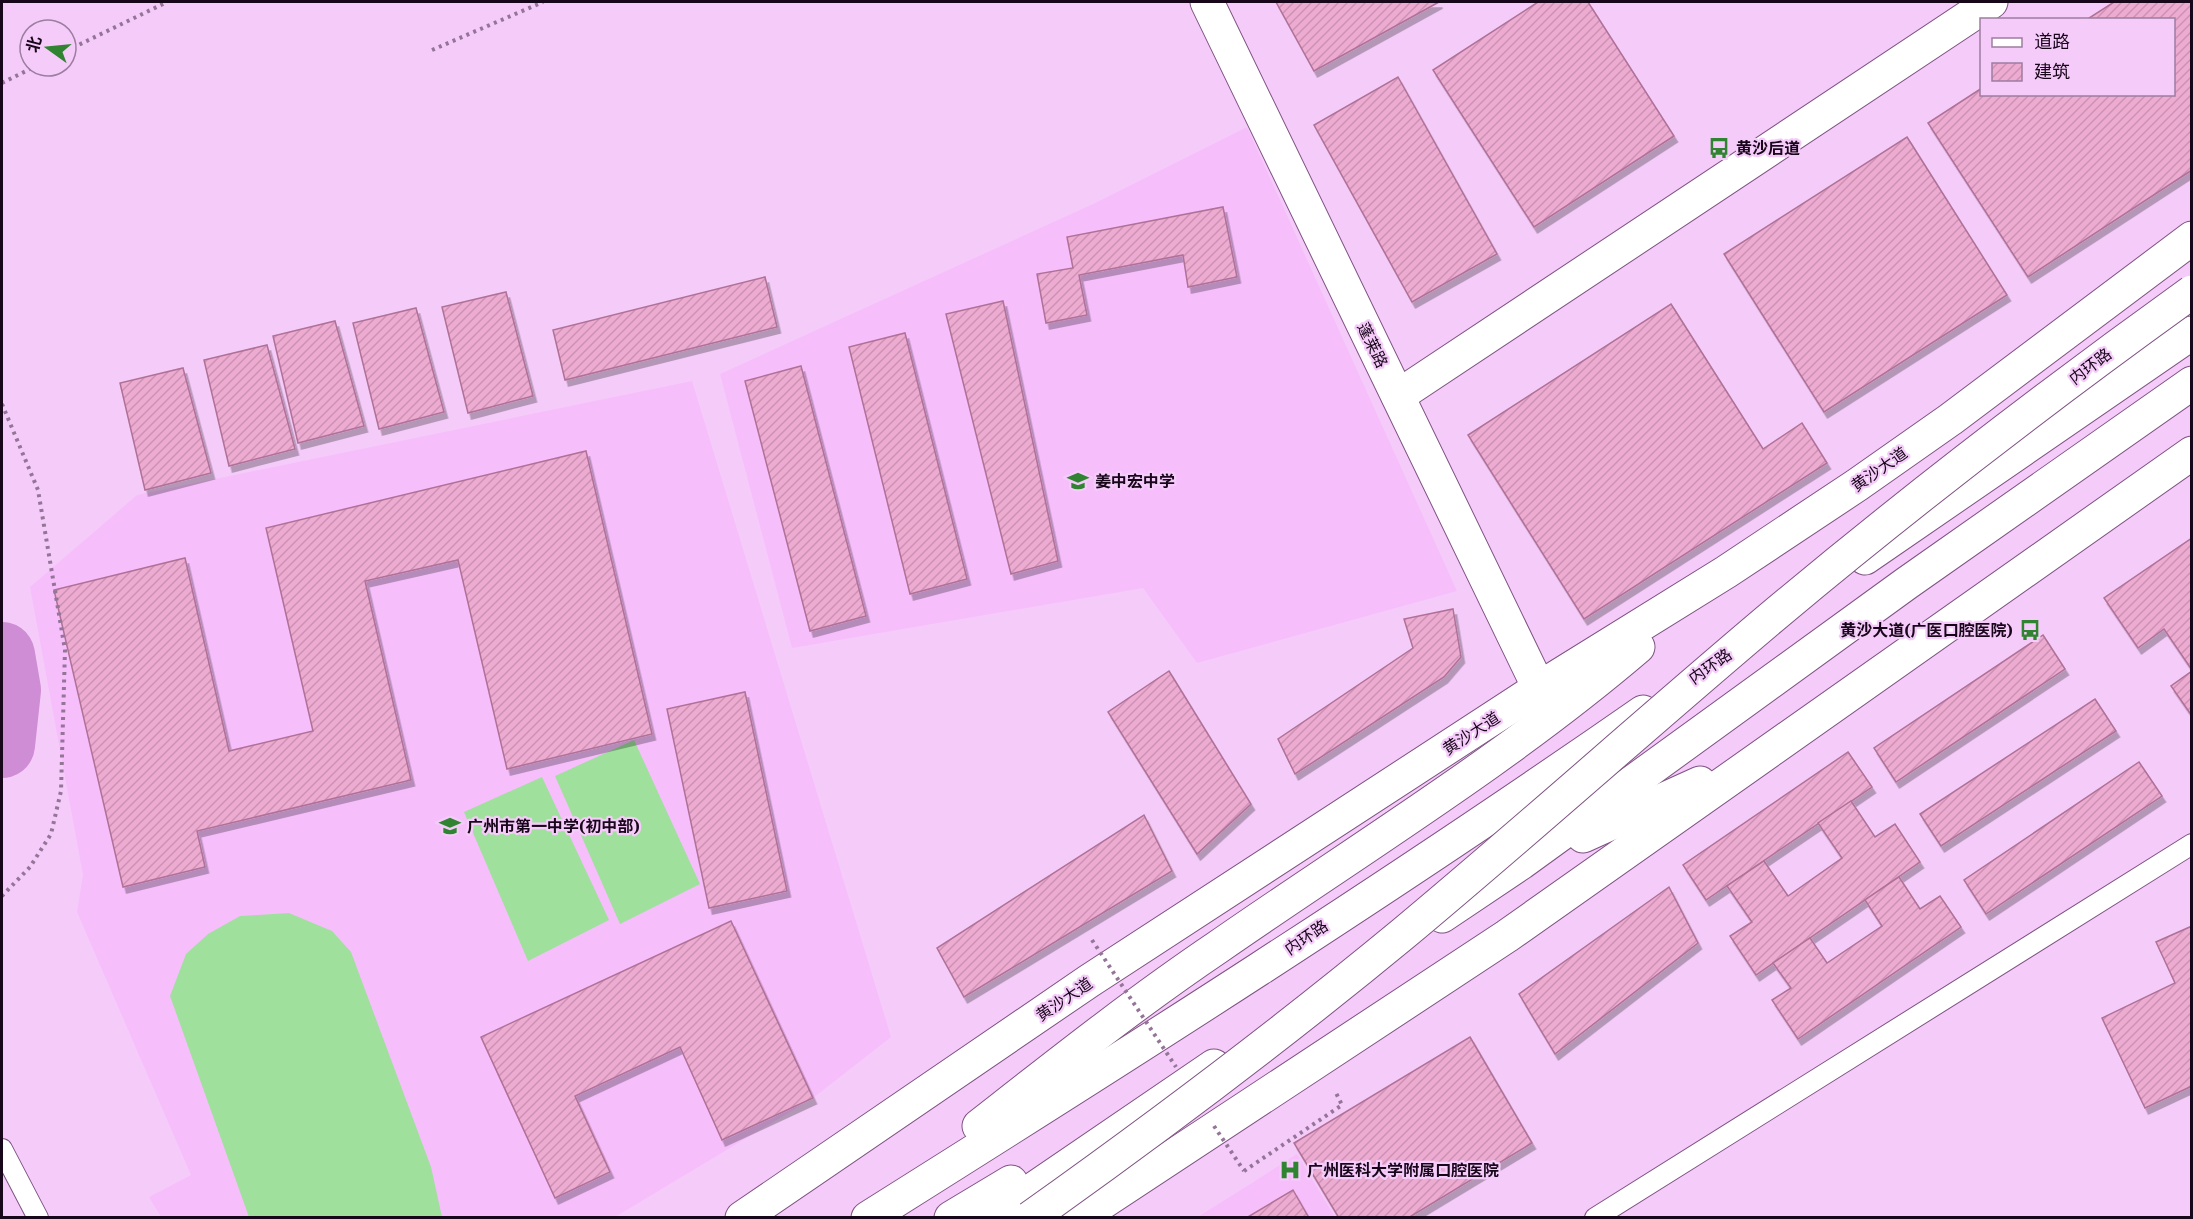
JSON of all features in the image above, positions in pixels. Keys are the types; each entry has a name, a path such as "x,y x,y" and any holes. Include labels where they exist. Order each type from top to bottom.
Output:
{"main road":[{"name":"蓬莱路","path":"1207,2 1539,688"},
{"path":"1398,396 1991,2"},
{"name":"黄沙大道","path":"742,1218 1079,988 1539,688 1726,572 1951,419 2192,238"},
{"name":"内环路","path":"1030,1218 1167,1119 1329,994 1844,558 2031,410 2192,292"},
{"name":"内环路","path":"868,1218 1061,1097 1505,806 2192,333"},
{"path":"991,1218 1097,1143 1521,863 1907,584 2192,383"},
{"path":"1079,1218 1317,1059 1507,936 2192,453"},
{"path":"862,1218 1095,1036 1216,948 1475,772 1617,666 1726,572"},
{"path":"1521,863 1768,753"},
{"path":"951,1218 1026,1174 1097,1143"}],"lane":[{"path":"1595,1218 2192,844"},
{"path":"2,1149 38,1218"}],"path":[{"path":"78,45 167,2"},
{"path":"432,50 543,2"},
{"path":"2,83 18,75"},
{"path":"2,404 38,490 64,650 61,791 51,834 30,867 2,896"},
{"path":"1092,940 1180,1075"},
{"path":"1212,1123 1244,1171 1342,1105 1317,1059"}],"shaded area":[{"name":"姜中宏中学","path":"1247,127 1457,591 1197,663 1143,588 792,648 720,374 1093,204"},
{"name":"广州市第一中学(初中部)","path":"692,381 891,1037 813,1098 615,1217 161,1217 149,1197 191,1175 77,912 83,875 30,587 137,495"},
{"name":"广州医科大学附属口腔医院","path":"1297,1154 1335,1217 1196,1218 1247,1186"}],"green space":[{"path":"634,740 700,884 620,924 555,776"},
{"path":"542,777 609,920 528,961 464,812"},
{"path":"289,913 332,931 351,952 431,1167 442,1217 249,1217 170,996 186,954 208,934 240,916"}],"building":[{"path":"1276,2 1439,2 1314,71"},
{"path":"1538,2 1588,2 1674,136 1534,227 1433,70"},
{"path":"2114,2 2192,2 2192,170 2028,277 1928,123 1980,89 1980,96 2175,96 2175,18 2089,18"},
{"path":"1398,77 1497,254 1412,302 1314,125"},
{"path":"1907,137 2007,295 1824,412 1724,254"},
{"path":"1223,207 1237,277 1188,287 1183,255 1079,275 1087,315 1046,323 1037,274 1073,268 1067,237"},
{"path":"765,277 777,327 565,380 553,330"},
{"path":"506,292 533,396 468,413 442,307"},
{"path":"1003,301 1058,561 1011,574 946,314"},
{"path":"1671,304 1763,449 1802,423 1827,463 1584,619 1468,435"},
{"path":"416,308 444,412 379,429 353,323"},
{"path":"335,321 364,426 298,443 273,336"},
{"path":"905,333 967,579 910,594 849,347"},
{"path":"267,345 295,449 229,466 204,360"},
{"path":"801,366 866,616 810,631 745,381"},
{"path":"183,368 211,473 145,490 120,383"},
{"path":"586,451 652,734 507,769 458,560 365,581 411,780 197,831 205,867 123,887 54,590 185,558 229,751 313,731 266,528"},
{"path":"2192,538 2192,670 2164,629 2138,648 2104,598"},
{"path":"1453,609 1461,657 1444,677 1295,774 1278,739 1413,648 1404,619"},
{"path":"2043,635 2065,669 1896,782 1874,748"},
{"path":"1169,671 1251,804 1197,854 1108,712"},
{"path":"2192,671 2192,716 2171,686"},
{"path":"745,692 787,891 709,908 667,709"},
{"path":"2095,699 2116,731 1941,846 1920,814"},
{"path":"1848,752 1872,787 1706,900 1683,865"},
{"path":"2139,762 2162,796 1986,914 1964,880"},
{"path":"1851,801 1875,837 1895,824 1920,862 1756,975 1730,936 1752,922 1727,886 1764,861 1788,896 1842,858 1818,823"},
{"path":"1144,815 1172,871 964,997 937,948"},
{"path":"1899,877 1920,909 1940,896 1961,927 1798,1039 1772,1000 1791,988 1773,963 1810,938 1827,963 1882,926 1865,900"},
{"path":"1669,887 1698,943 1555,1054 1519,994"},
{"path":"731,921 813,1098 722,1140 680,1047 575,1096 610,1172 555,1198 481,1037"},
{"path":"2192,926 2192,1086 2145,1108 2102,1018 2175,983 2156,942"},
{"path":"1470,1037 1532,1143 1408,1218 1339,1218 1294,1143"},
{"path":"1293,1190 1309,1218 1246,1218"}],"waterway":[{"path":"2,655 8,690 2,745"}],"place":[{"name":"黄沙后道","path":"1719,148"},
{"name":"姜中宏中学","path":"1078,481"},
{"name":"黄沙大道(广医口腔医院)","path":"2030,630"},
{"name":"广州市第一中学(初中部)","path":"450,826"},
{"name":"广州医科大学附属口腔医院","path":"1290,1170"}]}
